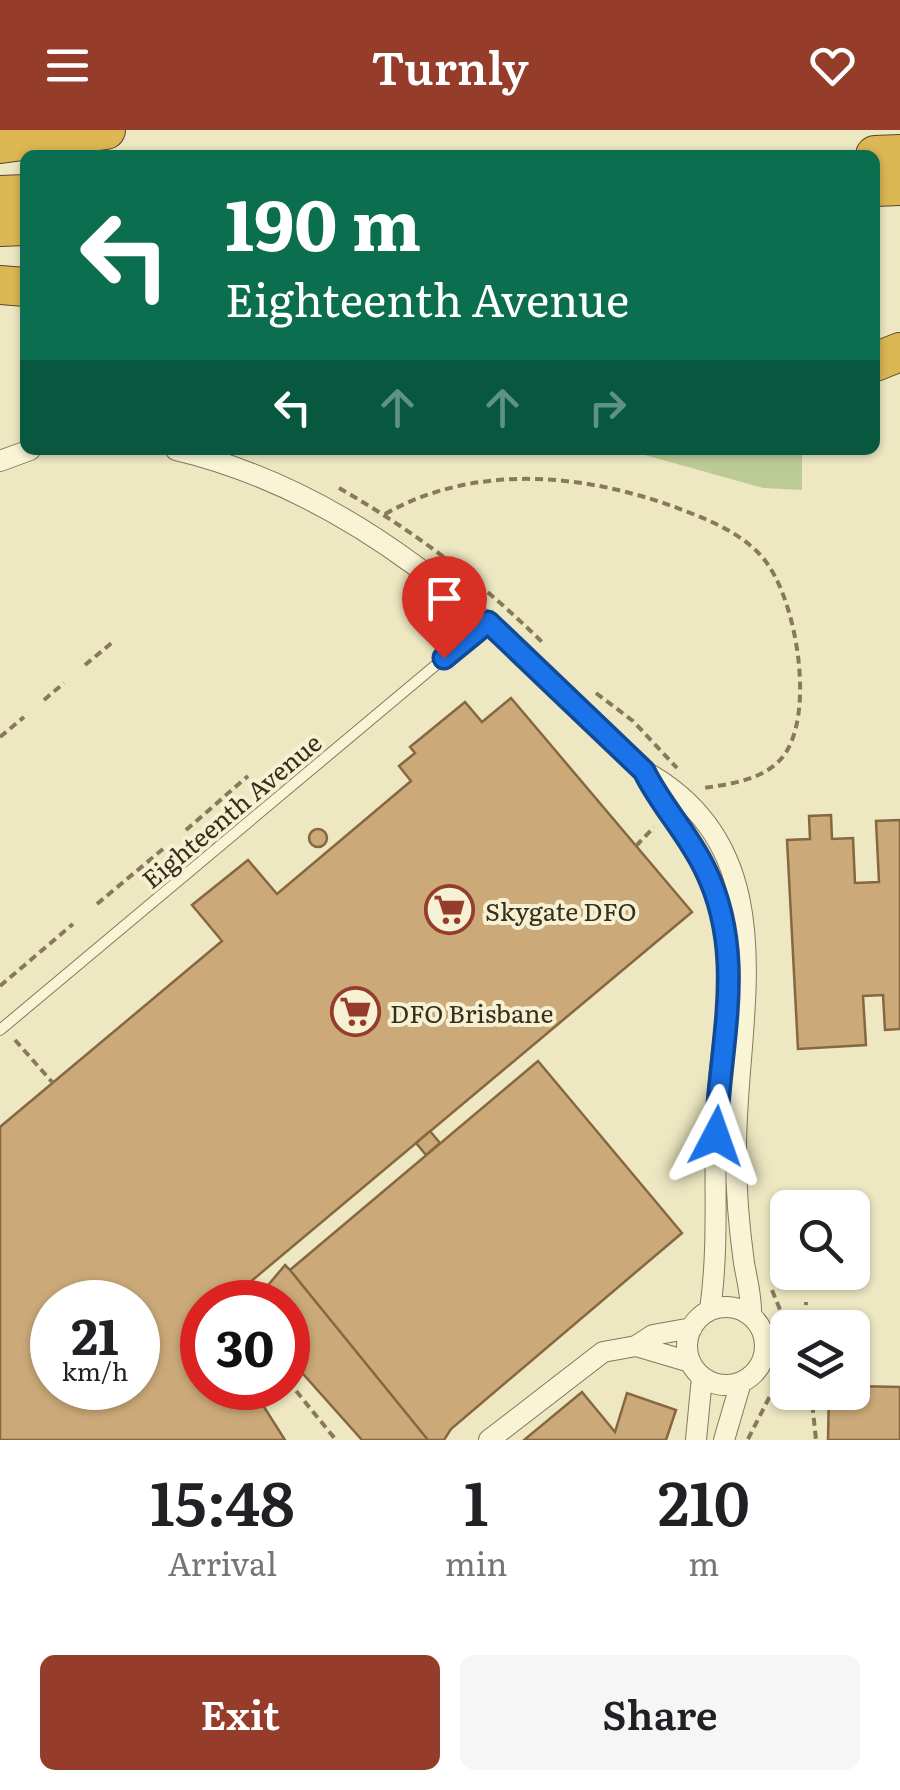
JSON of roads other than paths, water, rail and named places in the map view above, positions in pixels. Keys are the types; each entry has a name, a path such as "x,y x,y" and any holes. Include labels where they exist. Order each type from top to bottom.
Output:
{"highway":[{"path":"0,144 106,130"}],"street":[{"path":"192,455 262,477 330,507 427,570 488,622 644,771 674,787 696,812 726,864 742,913 749,989 736,1153 751,1316"},
{"path":"644,771 658,801 680,825 705,868 730,949 730,996 716,1114 710,1310"},
{"path":"488,1440 592,1358 636,1346 653,1335 692,1328 710,1310 732,1307 751,1316 760,1326 765,1348 758,1369 740,1382 714,1383 696,1369 636,1346"},
{"path":"692,1328 696,1440"},
{"path":"724,1440 740,1382"}],"lane":[{"name":"Eighteenth Avenue","path":"0,1030 488,622"}],"place":[{"name":"Skygate DFO","path":"450,910"},
{"name":"DFO Brisbane","path":"355,1012"}]}
